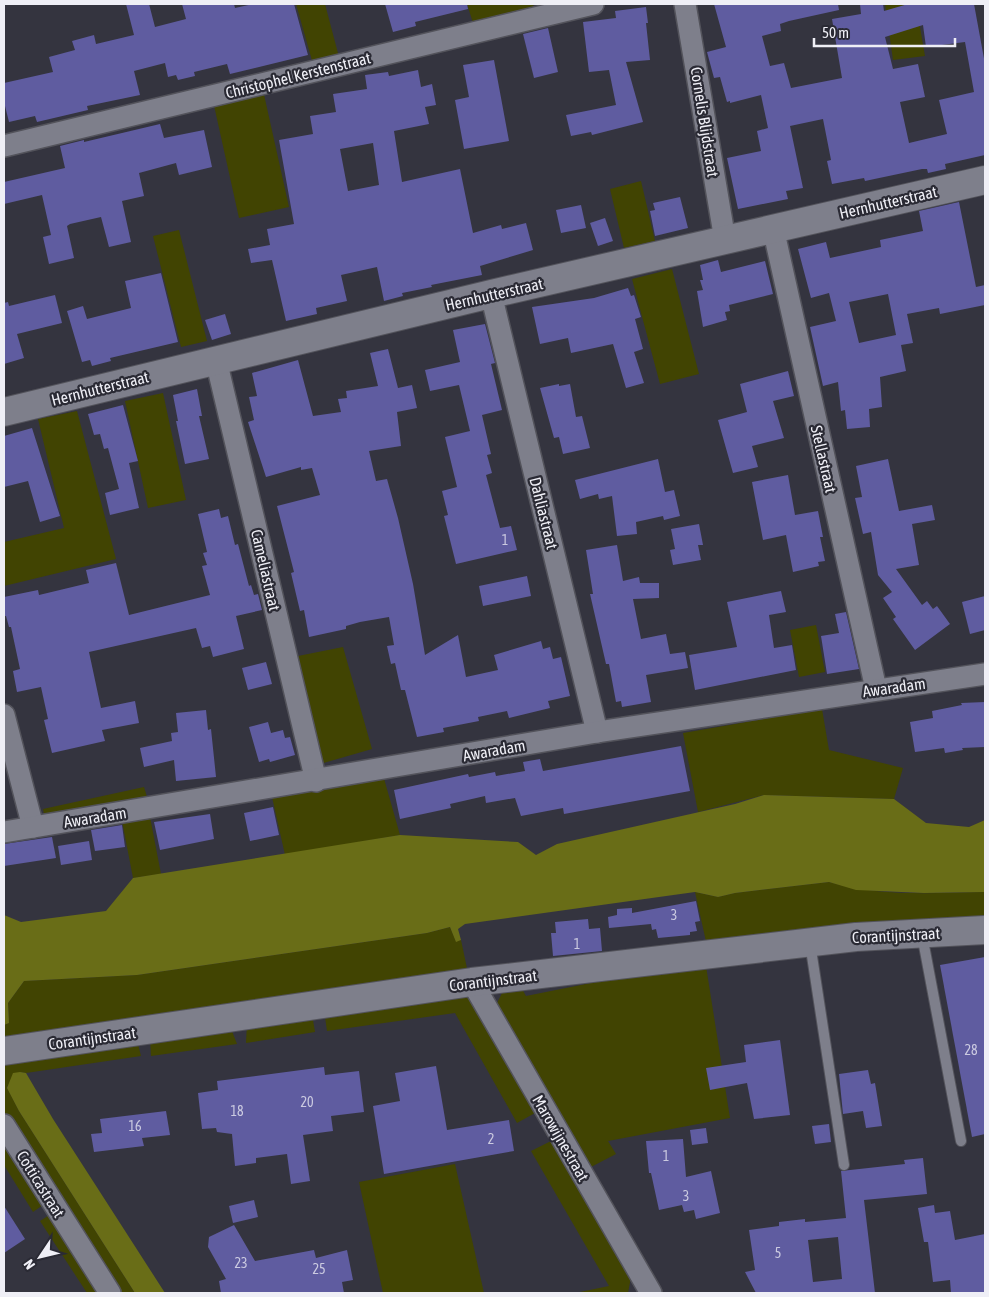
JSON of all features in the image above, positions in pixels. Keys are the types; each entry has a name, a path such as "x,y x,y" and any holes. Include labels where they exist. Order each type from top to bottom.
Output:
{"street":[{"name":"Christophel Kerstenstraat","path":"4,146 593,4"},
{"name":"Cornelis Blijdstraat","path":"685,4 725,240"},
{"name":"Hernhutterstraat","path":"4,412 490,294 985,180"},
{"name":"Stellastraat","path":"772,228 876,689"},
{"name":"Dahliastraat","path":"490,294 598,732"},
{"name":"Cameliastraat","path":"216,360 316,780"},
{"name":"Awaradam","path":"4,832 598,732 985,674"},
{"path":"4,714 33,827"},
{"name":"Corantijnstraat","path":"4,1051 472,982 810,942 985,930"},
{"name":"Marowijnestraat","path":"472,982 651,1293"},
{"name":"Cotticastraat","path":"4,1125 110,1293"}],"lane":[{"path":"922,934 961,1141"},
{"path":"810,942 844,1165"}],"shaded area":[{"path":"296,4 325,4 339,57 313,64"},
{"path":"467,4 533,4 534,8 473,23"},
{"path":"885,4 916,4 925,56 893,60"},
{"path":"263,90 289,207 239,218 213,101"},
{"path":"641,181 655,241 624,248 610,189"},
{"path":"179,230 207,341 181,347 153,236"},
{"path":"672,269 699,374 660,384 632,279"},
{"path":"163,393 186,500 148,508 125,401"},
{"path":"77,411 116,559 4,586 4,542 64,528 38,419"},
{"path":"816,625 825,672 799,677 790,630"},
{"path":"343,647 372,749 320,764 293,657"},
{"path":"822,709 829,750 903,768 894,799 764,795 698,812 683,733"},
{"path":"383,775 400,835 285,855 272,797"},
{"path":"144,787 148,800 45,820 43,809"},
{"path":"764,795 894,799 926,823 969,827 985,820 985,892 924,893 856,890 829,882 735,893 718,897 695,892 465,924 458,929 461,940 456,942 450,927 427,933 137,975 24,981 8,1003 9,1023 4,1025 4,915 21,922 106,911 133,878 400,835 518,842 536,855 557,844 735,804"},
{"path":"150,817 161,874 133,878 122,821"},
{"path":"829,882 848,887 887,892 985,892 985,924 707,946 695,892 718,897 735,893"},
{"path":"450,927 456,941 461,940 468,973 4,1043 4,1025 9,1023 8,1003 24,981 137,975 427,933"},
{"path":"706,966 730,1118 608,1141 616,1154 591,1167 497,1008 497,1003 503,991 521,987 526,996 616,978"},
{"path":"465,996 472,1002 535,1113 517,1123 455,1013 327,1031 324,1010"},
{"path":"312,1014 315,1032 246,1043 247,1023"},
{"path":"230,1026 237,1044 151,1056 150,1038"},
{"path":"137,1040 141,1056 26,1073 20,1072 7,1087 19,1111 135,1293 117,1293 4,1118 4,1060"},
{"path":"13,1073 26,1073 53,1119 165,1293 135,1293 19,1111 7,1088"},
{"path":"4,1135 43,1205 33,1212 4,1165"},
{"path":"551,1141 631,1277 628,1293 575,1293 609,1286 531,1151"},
{"path":"455,1164 484,1293 383,1293 359,1182"},
{"path":"54,1212 105,1293 87,1293 40,1221"}],"building":[{"path":"126,4 149,4 155,27 186,19 182,4 234,4 235,8 253,4 294,4 308,55 230,74 227,64 194,72 195,76 178,80 176,75 168,77 165,63 134,71 140,95 87,106 88,110 37,122 35,116 9,122 4,102 4,83 53,72 49,57 75,50 72,41 94,35 96,44 134,35"},
{"path":"385,4 467,4 468,9 415,22 416,26 393,32"},
{"path":"714,4 838,4 839,10 780,24 781,31 762,36 770,66 784,63 791,88 842,78 832,19 861,14 860,4 883,4 884,11 908,4 974,4 985,64 985,155 945,164 946,169 928,173 927,169 922,169 865,181 864,178 832,184 827,161 831,160 823,119 790,126 803,188 786,191 788,199 738,209 727,158 761,151 757,131 768,128 761,95 730,103 730,101 727,102 720,77 714,78 707,52 726,47","holes":["923,25 926,47 965,42 974,92 939,100 947,134 909,143 900,102 925,97 918,64 893,69 885,37"]},
{"path":"646,7 650,60 626,62 643,122 592,135 591,132 571,136 566,115 616,105 609,70 589,72 583,22 616,18 615,11"},
{"path":"548,28 558,72 534,78 523,34"},
{"path":"494,60 509,141 464,149 455,100 469,97 463,65"},
{"path":"418,70 421,87 432,84 436,105 425,107 429,124 394,131 402,182 460,169 473,233 501,225 502,229 526,223 533,250 480,266 482,275 431,285 432,287 402,293 403,296 384,301 377,267 341,275 347,301 316,308 317,314 286,321 272,260 251,263 248,249 270,245 267,229 294,224 279,140 313,134 310,116 336,112 333,94 367,89 365,75 388,72 389,76","holes":["373,143 379,185 348,191 340,149"]},
{"path":"160,124 164,138 204,130 212,167 179,175 176,163 139,173 144,196 122,201 131,242 109,247 101,217 70,224 67,226 74,258 49,264 43,237 51,235 42,195 4,204 4,182 65,168 60,146"},
{"path":"680,197 688,228 655,236 650,211 655,210 653,203"},
{"path":"959,202 976,287 985,285 985,305 940,314 939,308 907,314 913,343 901,345 906,371 880,377 882,407 869,409 870,427 847,429 845,410 841,411 838,382 823,386 810,327 836,321 829,293 811,298 798,249 826,242 830,258 881,247 880,240 923,231 919,211","holes":["888,294 896,335 859,343 849,302"]},
{"path":"581,205 586,228 561,233 556,210"},
{"path":"605,218 613,241 598,246 590,223"},
{"path":"718,260 721,272 765,261 773,294 729,305 730,311 725,312 727,320 703,327 697,291 703,290 700,280 703,280 700,265"},
{"path":"161,273 178,342 110,358 111,361 92,366 90,360 82,362 67,311 83,306 87,319 131,308 125,281"},
{"path":"628,288 631,296 634,295 641,317 635,319 643,349 634,352 644,383 626,388 613,344 571,353 568,338 540,344 532,307 594,298"},
{"path":"55,295 62,323 17,334 24,358 4,364 4,303 8,302 9,306"},
{"path":"225,314 231,334 212,340 205,320"},
{"path":"485,324 495,363 491,364 502,410 482,415 491,454 487,455 492,473 486,475 500,528 511,526 517,550 456,564 444,516 448,515 442,491 457,487 445,437 470,431 459,385 430,391 425,370 460,362 453,330"},
{"path":"388,349 398,388 412,385 417,408 397,412 401,446 369,451 376,481 387,479 398,518 413,584 425,655 458,635 466,677 498,670 494,655 541,641 543,649 550,647 553,659 561,657 570,696 548,701 550,708 509,718 507,711 478,717 479,721 443,728 444,732 417,737 405,690 401,690 395,663 391,664 387,646 394,645 389,617 360,622 346,626 346,629 309,637 304,610 300,611 291,573 294,572 277,506 320,495 312,468 301,470 301,467 266,477 248,422 254,420 249,397 257,396 252,373 298,360 313,416 341,412 338,399 347,398 346,391 378,386 370,353"},
{"path":"788,371 794,396 773,401 784,438 752,446 758,467 733,473 718,420 747,412 740,384"},
{"path":"559,384 559,386 570,384 576,417 582,416 590,448 563,454 559,437 554,438 540,388"},
{"path":"197,389 202,416 199,416 209,459 185,464 173,395"},
{"path":"123,405 138,461 129,463 139,508 110,515 105,493 119,489 108,448 104,449 100,434 94,435 88,414"},
{"path":"32,428 60,516 40,522 28,481 4,487 4,436"},
{"path":"658,459 665,492 674,490 680,516 664,520 663,516 636,522 637,534 617,536 612,496 599,499 598,494 580,499 575,480"},
{"path":"888,459 899,511 932,505 935,520 912,524 919,565 896,569 922,605 927,601 933,609 937,606 950,624 915,650 893,619 896,617 883,598 892,592 878,575 871,532 863,534 855,498 862,497 856,466"},
{"path":"788,475 795,515 818,511 823,537 820,537 825,561 818,562 819,566 793,572 786,535 763,540 752,482"},
{"path":"219,509 221,518 228,516 235,545 238,544 249,586 251,585 254,595 258,594 262,610 236,616 244,649 213,657 210,646 202,648 196,628 89,652 101,708 135,701 139,723 102,730 105,741 52,753 44,720 48,719 41,687 17,692 13,671 20,669 11,627 9,627 6,616 4,616 4,597 38,590 39,595 89,583 86,570 116,563 129,615 210,595 202,566 207,565 203,553 207,552 198,514"},
{"path":"699,524 703,545 698,545 701,560 673,565 670,550 675,549 671,529"},
{"path":"617,545 623,581 639,577 640,583 659,583 659,598 633,599 641,639 666,634 670,654 685,652 688,668 646,675 651,702 622,707 621,701 616,702 609,664 606,664 590,594 593,594 586,550"},
{"path":"527,576 531,596 483,606 479,586"},
{"path":"781,591 786,612 769,615 774,648 792,645 796,670 695,690 689,655 737,647 727,602"},
{"path":"985,596 985,630 970,634 962,602"},
{"path":"846,612 859,669 827,674 821,636 839,633 835,614"},
{"path":"266,662 272,684 248,690 242,668"},
{"path":"985,702 985,747 962,748 963,750 945,753 944,748 915,752 910,722 933,718 932,711 962,705 961,703"},
{"path":"206,710 208,730 211,729 216,777 176,781 174,760 144,767 140,748 172,741 171,733 178,732 176,713"},
{"path":"268,722 271,733 283,730 285,738 290,737 295,755 270,762 269,759 259,762 249,727"},
{"path":"681,746 690,791 564,814 563,808 521,816 515,798 486,803 485,796 450,804 451,808 400,819 394,790 468,774 469,777 495,772 496,776 525,771 523,762 540,759 543,771"},
{"path":"273,807 279,835 250,841 244,813"},
{"path":"210,814 214,839 160,850 154,822"},
{"path":"122,825 125,847 95,851 91,830"},
{"path":"52,837 56,858 4,866 4,844"},
{"path":"89,841 92,860 61,865 58,846"},
{"path":"696,901 700,921 695,922 697,931 690,932 690,935 658,938 656,929 652,930 651,924 609,928 608,917 617,915 617,909 632,908 632,913"},
{"path":"588,919 589,929 600,928 602,951 553,956 551,933 556,933 555,922"},
{"path":"985,957 985,1134 972,1137 940,965"},
{"path":"780,1040 790,1115 754,1119 747,1083 710,1090 706,1068 746,1062 744,1045"},
{"path":"436,1066 447,1130 509,1120 514,1151 384,1174 373,1106 400,1101 395,1073"},
{"path":"324,1067 325,1075 359,1071 364,1112 331,1116 333,1131 303,1135 310,1181 291,1184 287,1154 256,1158 256,1163 235,1166 232,1134 217,1132 216,1128 202,1129 198,1093 218,1090 217,1081"},
{"path":"868,1070 871,1084 875,1083 882,1126 866,1128 863,1111 843,1114 839,1074"},
{"path":"166,1111 170,1135 142,1138 144,1146 94,1152 91,1134 102,1133 100,1119"},
{"path":"829,1124 831,1142 815,1144 812,1126"},
{"path":"706,1128 708,1143 692,1145 690,1130"},
{"path":"683,1139 686,1177 711,1171 720,1213 696,1219 694,1210 684,1212 682,1205 659,1210 651,1173 649,1173 646,1141"},
{"path":"923,1158 927,1194 864,1200 875,1293 756,1293 745,1272 755,1270 749,1230 779,1226 779,1222 805,1219 805,1222 846,1218 841,1171 905,1164 904,1160","holes":["838,1237 842,1279 813,1282 808,1240"]},
{"path":"254,1200 258,1217 233,1223 229,1206"},
{"path":"934,1205 935,1213 950,1211 955,1240 985,1234 985,1293 951,1293 950,1280 933,1282 928,1242 924,1242 918,1208"},
{"path":"4,1206 25,1239 4,1253"},
{"path":"234,1225 255,1261 314,1250 316,1258 347,1250 353,1280 342,1282 344,1293 221,1293 219,1281 226,1279 208,1247 209,1237"}]}
